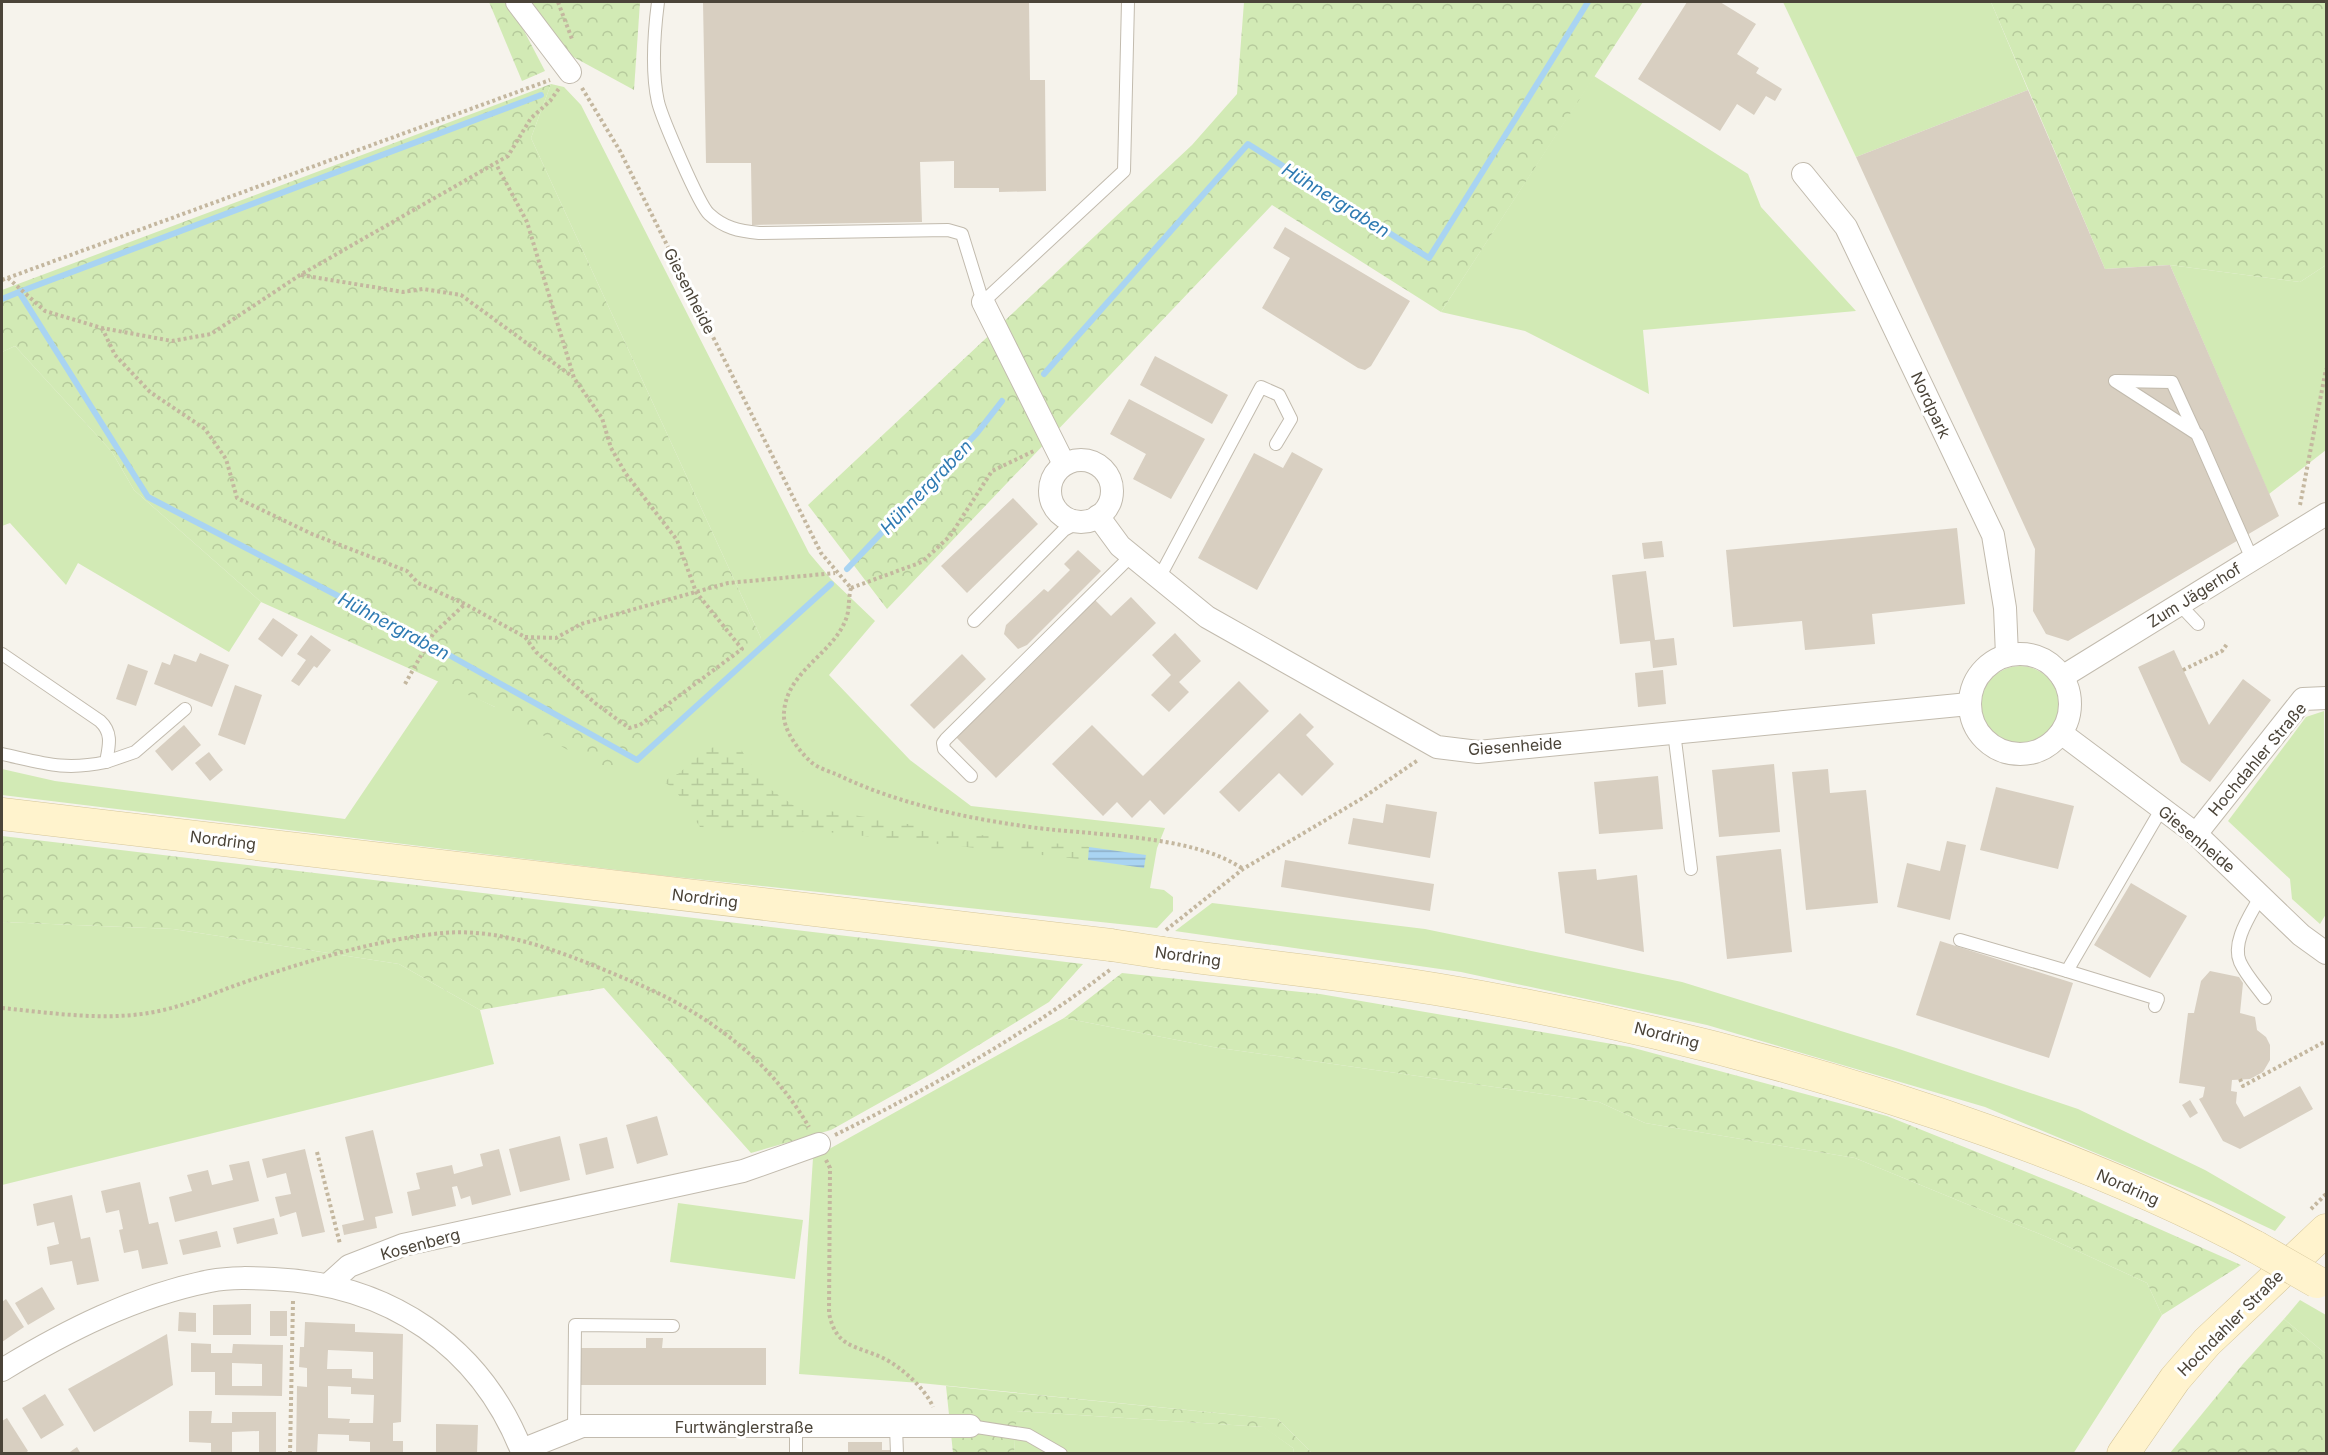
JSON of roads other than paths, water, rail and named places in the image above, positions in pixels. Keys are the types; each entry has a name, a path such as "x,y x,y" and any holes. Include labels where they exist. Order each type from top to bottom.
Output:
{"main road":[{"name":"Nordring","path":"2,814 1112,956 1165,941 1609,1022 1710,1046 1870,1090 2038,1149 2126,1185 2256,1247 2321,1285"},
{"name":"Hochdahler Straße","path":"2123,1454 2175,1379 2207,1342 2326,1230"}],"street":[{"path":"517,2 570,72"},
{"name":"Nordpark","path":"1803,174 1846,227 1993,536 2005,608 2007,655"},
{"path":"983,302 1051,443 1064,464"},
{"path":"1085,460 1103,470 1112,489 1110,500 1089,519 1061,515 1050,498 1052,479 1064,464 1085,460"},
{"name":"Zum Jägerhof","path":"2062,677 2252,559 2325,518"},
{"name":"Giesenheide","path":"1089,519 1158,580 1239,637 1437,747 1478,752 1969,704"},
{"path":"2023,654 2038,657 2052,665 2062,677 2070,705 2061,733 2050,745 2036,752 2020,755 2004,752 1990,745 1979,734 1971,720 1969,704 1971,691 1984,668 2007,655 2023,654"},
{"name":"Hochdahler Straße","path":"2196,834 2303,699 2326,698"},
{"name":"Giesenheide","path":"2061,733 2196,834 2301,935 2326,953"},
{"name":"Kosenberg","path":"329,1284 349,1266 403,1245 743,1171 819,1143"},
{"path":"2,1370 87,1322 138,1303 211,1281 245,1277 329,1284"},
{"name":"Furtwänglerstraße","path":"329,1284 365,1294 414,1319 441,1339 467,1363 496,1400 523,1452 582,1426 970,1426"}],"lane":[{"path":"658,2 654,35 657,100 664,121 707,213 732,230 759,234 948,230 962,234 983,302 1124,171 1128,2"},
{"path":"2197,435 2115,381 2172,382 2188,422 2197,435 2252,559"},
{"path":"1158,580 1261,387 1279,394 1291,418 1276,444"},
{"path":"974,621 1064,530 1089,519"},
{"path":"971,776 944,749 943,743 1131,556"},
{"path":"2180,605 2198,624"},
{"path":"2,654 108,728 110,744 106,762"},
{"path":"2,754 62,768 106,762 135,752 185,709"},
{"path":"1674,732 1691,869"},
{"path":"2067,971 2162,808"},
{"path":"2261,895 2239,941 2238,952 2240,962 2265,998"},
{"path":"1960,940 2067,971 2108,990 2158,999 2155,1006"},
{"path":"574,1429 575,1325 673,1326"},
{"path":"970,1426 1028,1435 1061,1454"},
{"path":"796,1427 796,1454"},
{"path":"896,1427 897,1454"}],"water":[{"path":"1089,847 1146,855 1144,868 1088,860"}],"waterway":[{"name":"Hühnergraben","path":"1044,374 1248,144 1429,258 1588,2"},
{"path":"19,292 541,95"},
{"name":"Hühnergraben","path":"2,299 19,292 148,497 415,636 637,760 831,584"},
{"name":"Hühnergraben","path":"847,569 977,433 1002,401"}]}
